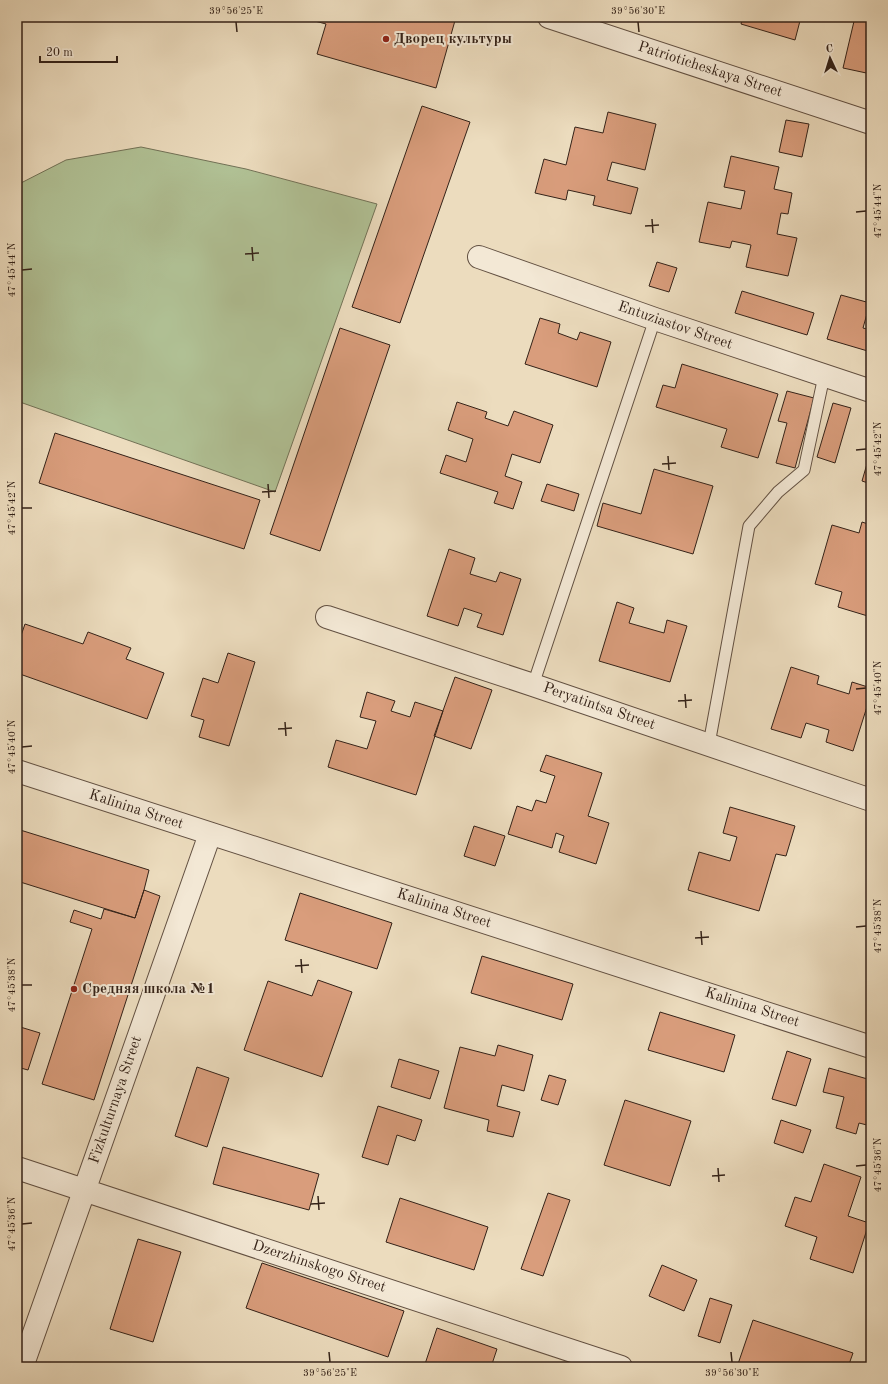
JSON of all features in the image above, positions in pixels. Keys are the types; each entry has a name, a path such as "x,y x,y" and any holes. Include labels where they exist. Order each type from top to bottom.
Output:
{"street":[{"name":"Patrioticheskaya Street","path":"549,17 871,123"},
{"name":"Entuziastov Street","path":"479,257 655,319 871,391"},
{"name":"Peryatintsa Street","path":"327,617 709,744 871,800"},
{"name":"Kalinina Street","path":"17,771 871,1047"},
{"name":"Fizkulturnaya Street","path":"22,1367 210,834"},
{"name":"Dzerzhinskogo Street","path":"17,1168 621,1367"}],"lane":[{"path":"533,685 655,319"},
{"path":"709,744 749,526 778,492 804,470 824,376"}],"green space":[{"path":"141,147 246,169 377,204 275,492 17,401 17,185 66,160"}],"building":[{"name":"Дворец культуры","path":"300,17 456,17 436,88 317,54 326,24"},
{"path":"743,17 801,17 795,40 741,24"},
{"path":"855,17 871,17 871,74 843,68"},
{"path":"422,106 470,122 400,323 352,307"},
{"path":"608,112 656,124 645,170 612,162 607,180 638,188 631,214 593,205 595,196 568,190 566,200 535,193 544,159 566,165 575,127 603,133"},
{"path":"786,120 809,124 802,157 779,152"},
{"path":"731,156 779,167 774,189 792,193 788,214 781,213 777,234 797,238 788,276 746,267 751,245 732,241 730,248 699,242 708,202 741,209 745,191 724,187"},
{"path":"657,262 677,268 669,292 649,286"},
{"path":"742,291 814,313 807,335 735,313"},
{"path":"841,295 870,303 863,328 871,330 871,352 827,339"},
{"path":"540,318 560,324 558,333 577,340 580,332 611,342 597,387 525,364"},
{"path":"340,328 390,345 320,551 270,534"},
{"path":"682,364 778,394 758,458 721,447 727,429 656,407 663,385 675,388"},
{"path":"787,391 814,398 795,468 776,463 787,423 778,421"},
{"path":"457,402 487,412 485,418 508,426 514,411 553,425 540,463 512,454 505,476 522,482 513,509 494,503 498,492 440,473 446,455 466,462 473,439 448,430"},
{"path":"833,403 851,408 835,463 817,457"},
{"path":"55,433 260,500 244,549 39,483"},
{"path":"871,450 871,484 862,481"},
{"path":"654,469 713,486 693,554 597,526 603,503 641,514"},
{"path":"547,484 579,494 574,511 541,501"},
{"path":"862,522 871,525 871,617 838,607 842,592 815,584 832,525 859,533"},
{"path":"449,549 475,558 470,574 496,582 500,572 521,579 503,635 477,627 482,614 464,608 458,626 427,616"},
{"path":"617,602 634,608 629,623 664,633 667,620 687,626 670,682 599,661"},
{"path":"25,624 83,644 88,632 131,648 126,659 164,673 147,719 17,673 17,647"},
{"path":"228,653 255,662 229,746 199,737 204,720 191,716 203,678 218,683"},
{"path":"791,667 819,676 817,684 849,694 852,682 871,688 871,694 853,751 826,742 829,730 806,723 801,738 771,729"},
{"path":"455,677 492,690 471,749 434,736"},
{"path":"367,692 395,701 391,711 410,717 415,702 443,711 416,795 328,767 336,740 367,749 376,721 360,717"},
{"path":"546,755 602,773 588,816 609,823 596,864 559,852 564,836 556,833 552,848 508,834 517,806 532,811 536,800 546,803 555,776 540,771"},
{"path":"730,807 795,826 786,856 776,854 759,911 688,890 699,852 730,861 737,837 723,833"},
{"path":"474,826 505,836 495,866 464,856"},
{"path":"17,829 149,870 135,918 17,881"},
{"path":"144,890 160,896 94,1100 42,1084 92,929 70,922 74,910 101,919 104,909 135,918"},
{"path":"300,893 392,923 377,969 285,940"},
{"path":"482,956 573,984 562,1020 471,993"},
{"path":"318,980 352,992 322,1077 244,1050 268,981 312,996"},
{"path":"660,1012 735,1035 724,1072 648,1050"},
{"path":"17,1026 40,1033 28,1070 17,1067"},
{"path":"498,1045 533,1055 524,1091 502,1085 497,1106 520,1112 513,1137 487,1131 489,1120 444,1108 460,1047 495,1056"},
{"path":"787,1051 811,1059 796,1106 772,1099"},
{"path":"399,1059 439,1071 430,1099 391,1087"},
{"path":"197,1067 229,1078 207,1147 175,1136"},
{"path":"829,1068 871,1080 871,1126 859,1123 856,1134 836,1128 844,1097 823,1092"},
{"path":"549,1075 566,1080 558,1105 541,1100"},
{"path":"625,1100 691,1121 670,1186 604,1165"},
{"path":"378,1106 422,1120 415,1141 397,1135 388,1165 362,1157"},
{"path":"781,1120 811,1130 803,1153 774,1143"},
{"path":"223,1147 319,1174 309,1210 213,1184"},
{"path":"824,1164 861,1177 848,1216 869,1223 853,1273 810,1259 817,1237 785,1226 795,1197 811,1202"},
{"path":"548,1193 570,1200 543,1276 521,1269"},
{"path":"400,1198 488,1227 474,1270 386,1242"},
{"path":"138,1239 181,1252 153,1342 110,1329"},
{"path":"262,1263 404,1311 388,1357 246,1308"},
{"path":"662,1265 697,1280 684,1311 649,1296"},
{"path":"710,1298 732,1305 720,1343 698,1336"},
{"path":"753,1320 853,1353 848,1367 749,1367 738,1364"},
{"path":"437,1328 497,1349 491,1367 424,1367"}],"place":[{"name":"Дворец культуры","path":"386,39"},
{"name":"Средняя школа №1","path":"74,989"}]}
